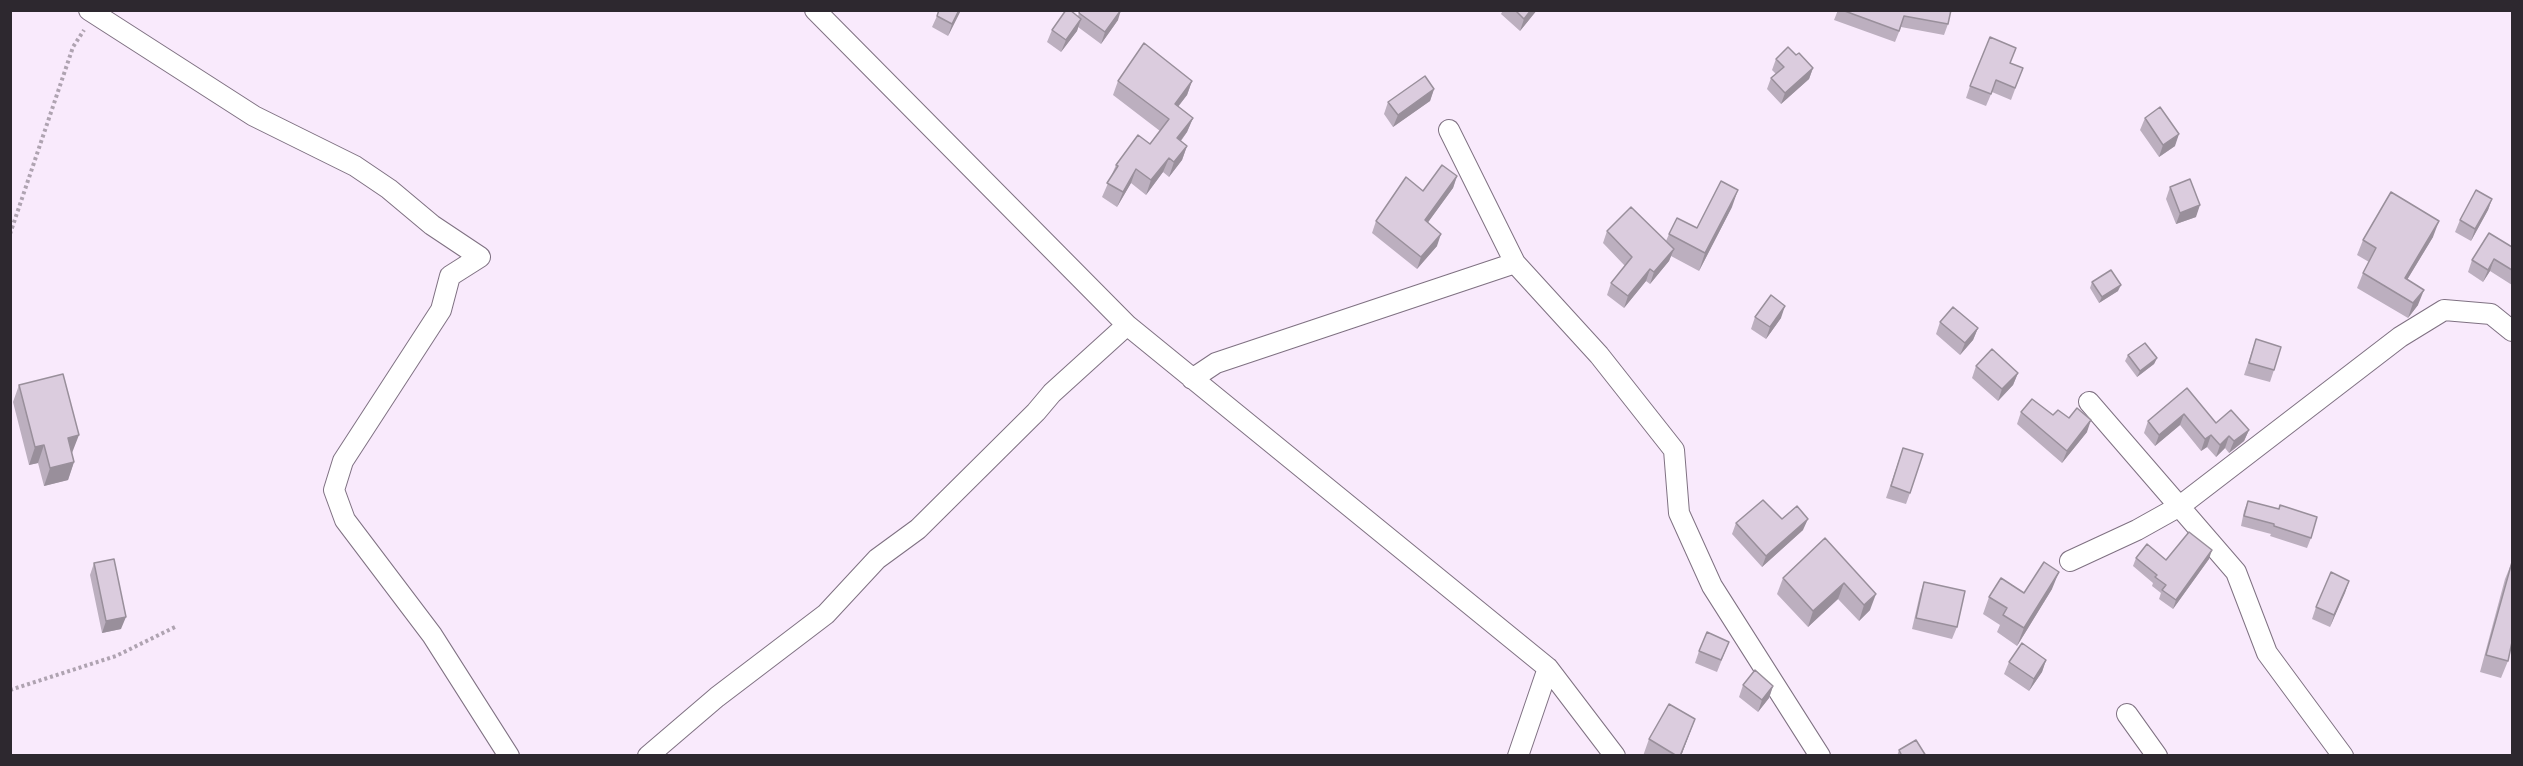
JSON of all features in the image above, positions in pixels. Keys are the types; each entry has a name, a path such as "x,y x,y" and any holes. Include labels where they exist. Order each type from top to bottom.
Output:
{"street":[{"path":"815,10 1126,325 1548,669 1615,756"},
{"path":"92,12 254,116 355,166 389,189 432,225 480,257 450,276 441,310 343,461 334,490 345,520 432,635 509,756"},
{"path":"1449,130 1515,263 1599,355 1674,450 1679,513 1712,586 1820,756"},
{"path":"1192,379 1216,363 1515,263"},
{"path":"2070,561 2137,530 2180,506 2400,337 2444,310 2491,314 2512,331"},
{"path":"648,756 717,697 826,614 877,559 918,529 1052,393 1126,325"},
{"path":"2088,402 2236,572 2267,653 2343,756"},
{"path":"1518,756 1548,669"},
{"path":"2127,714 2157,756"}],"path":[{"path":"10,234 73,47 92,12"},
{"path":"10,690 116,656 175,627"}],"building":[{"path":"939,10 959,10 952,24 937,16"},
{"path":"1066,10 1070,10 1081,19 1066,40 1052,30"},
{"path":"1080,10 1121,10 1105,32 1079,13"},
{"path":"1515,10 1531,10 1524,19"},
{"path":"1842,10 1951,10 1948,24 1904,16 1899,31"},
{"path":"1990,37 2016,48 2010,63 2023,68 2015,88 1996,80 1991,94 1970,86"},
{"path":"1144,43 1192,81 1175,104 1193,118 1177,138 1187,146 1174,162 1169,158 1151,180 1136,169 1123,192 1107,183 1118,166 1116,165 1138,135 1150,144 1169,119 1118,81"},
{"path":"1788,47 1796,55 1799,53 1813,68 1785,93 1771,78 1784,67 1776,59"},
{"path":"1425,76 1434,89 1398,115 1388,102"},
{"path":"2160,107 2179,134 2163,145 2145,118"},
{"path":"1442,165 1457,176 1425,220 1441,234 1421,257 1376,221 1406,177 1423,191"},
{"path":"2190,179 2200,205 2180,213 2170,187"},
{"path":"1721,181 1738,190 1705,253 1669,234 1677,218 1697,228"},
{"path":"2476,190 2492,199 2475,229 2460,220"},
{"path":"2391,192 2439,221 2405,278 2424,290 2413,303 2363,273 2376,248 2363,240"},
{"path":"1631,207 1674,249 1654,272 1650,269 1628,296 1611,283 1632,257 1607,231"},
{"path":"2489,233 2512,247 2512,270 2494,259 2488,270 2472,260"},
{"path":"2111,270 2121,285 2102,297 2092,282"},
{"path":"1771,295 1785,306 1770,327 1755,317"},
{"path":"1953,307 1978,328 1965,343 1940,322"},
{"path":"2256,339 2281,347 2274,370 2249,363"},
{"path":"2145,343 2157,358 2140,371 2128,355"},
{"path":"1992,349 2018,373 2002,389 1976,366"},
{"path":"63,374 79,435 68,438 74,462 50,468 44,445 35,447 19,385"},
{"path":"2187,388 2216,423 2231,410 2249,430 2234,441 2229,436 2220,445 2211,435 2205,439 2184,414 2159,435 2148,421"},
{"path":"2032,399 2053,415 2058,410 2069,418 2077,408 2091,420 2067,451 2021,412"},
{"path":"1903,448 1923,454 1910,493 1891,486"},
{"path":"1763,500 1782,519 1797,506 1808,519 1766,556 1736,523"},
{"path":"2248,501 2279,509 2280,505 2317,517 2311,538 2244,516"},
{"path":"2189,532 2212,550 2176,600 2162,590 2166,585 2155,577 2157,575 2136,558 2147,544 2166,560"},
{"path":"1825,538 1876,594 1864,605 1844,583 1813,611 1783,578"},
{"path":"114,559 126,617 106,621 94,563"},
{"path":"2044,562 2059,572 2024,628 2003,615 2007,608 1989,597 2001,578 2024,593"},
{"path":"2512,562 2512,642 2508,661 2486,655"},
{"path":"2331,572 2349,581 2334,615 2316,607"},
{"path":"1924,582 1965,591 1957,627 1916,618"},
{"path":"1707,632 1729,642 1721,660 1699,651"},
{"path":"2022,643 2046,660 2034,679 2009,662"},
{"path":"1755,670 1773,686 1762,700 1743,685"},
{"path":"1669,704 1695,719 1680,756 1649,739"},
{"path":"1916,740 1926,756 1902,756 1899,750"}]}
